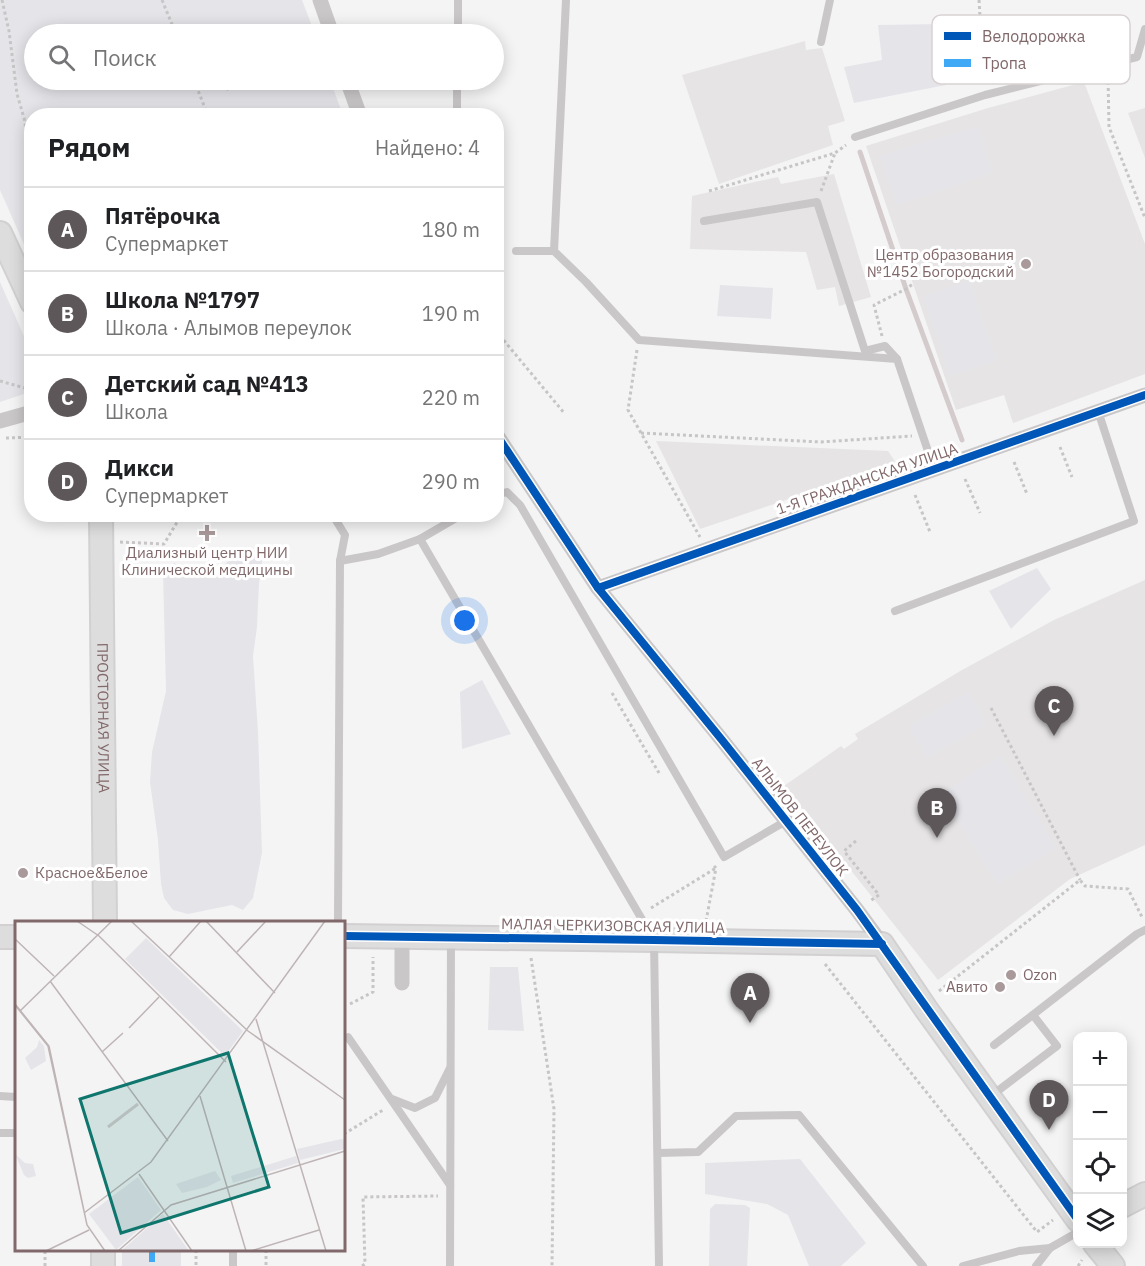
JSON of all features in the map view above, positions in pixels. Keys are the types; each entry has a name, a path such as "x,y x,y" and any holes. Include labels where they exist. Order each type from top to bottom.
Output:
{"street":[{"path":"320,0 328,24"},
{"path":"351,90 357,108"},
{"path":"0,233 24,285"},
{"name":"1-Я ГРАЖДАНСКАЯ УЛИЦА","path":"598,588 1145,395"},
{"path":"0,421 24,414"},
{"name":"АЛЫМОВ ПЕРЕУЛОК","path":"504,446 598,588 722,740 882,944 1073,1214"},
{"name":"ПРОСТОРНАЯ УЛИЦА","path":"101,522 105,921"},
{"name":"МАЛАЯ ЧЕРКИЗОВСКАЯ УЛИЦА","path":"345,936 882,944"},
{"path":"402,937 402,982"},
{"path":"1127,1203 1145,1194"},
{"path":"1089,1251 1113,1266"}],"lane":[{"path":"458,0 458,24"},
{"path":"554,251 566,0"},
{"path":"821,42 830,0"},
{"path":"1130,59 1137,57 1145,29"},
{"path":"855,137 985,95 1030,84"},
{"path":"457,108 458,90"},
{"path":"705,221 817,202 865,351 885,346 897,359 934,469"},
{"path":"516,251 554,251 639,340 897,359"},
{"path":"895,611 1134,521 1098,411"},
{"path":"504,493 507,492 519,505 724,857 786,821"},
{"path":"337,522 345,536 340,561 338,921"},
{"path":"340,561 378,554 420,539 449,522"},
{"path":"420,539 654,940 659,1266"},
{"path":"994,1045 1145,930"},
{"path":"450,1266 452,938"},
{"path":"990,1096 1057,1046 1033,1015"},
{"path":"345,1038 450,1185"},
{"path":"390,1098 415,1108 435,1098 451,1067"},
{"path":"0,1096 15,1097"},
{"path":"658,1153 698,1152 736,1116 799,1115 923,1266"},
{"path":"1036,1266 1050,1248 1073,1234"},
{"path":"963,1266 1019,1251 1050,1248"}],"path":[{"path":"2,0 9,31 17,94 24,117"},
{"path":"162,0 172,24"},
{"path":"979,0 980,15"},
{"path":"984,84 985,95"},
{"path":"1108,84 1109,127 1145,218"},
{"path":"197,90 205,108"},
{"path":"709,191 835,153 855,137"},
{"path":"817,202 835,153"},
{"path":"885,346 874,305 913,284"},
{"path":"639,340 628,410 707,549"},
{"path":"504,341 565,414"},
{"path":"0,381 24,388"},
{"path":"641,433 821,442 923,436"},
{"path":"0,438 24,437"},
{"path":"1060,447 1072,477"},
{"path":"1014,462 1027,494"},
{"path":"965,479 980,513"},
{"path":"915,495 930,532"},
{"path":"118,542 164,544 177,522"},
{"path":"607,684 661,777"},
{"path":"992,708 1080,880 1086,886 1128,889 1145,922"},
{"path":"856,841 844,851 879,894 870,901"},
{"path":"702,941 716,868 710,858"},
{"path":"640,915 716,868"},
{"path":"935,994 1080,880"},
{"path":"532,939 530,952 554,1109 552,1266"},
{"path":"350,1004 373,992 373,951"},
{"path":"819,956 1037,1232 1053,1220"},
{"path":"345,1133 383,1110"},
{"path":"362,1266 365,1264 363,1197 450,1196"},
{"path":"1078,1266 1089,1251"}],"shaded area":[{"path":"0,0 302,0 311,24 24,24 24,90 334,90 340,108 24,108 24,244 0,190"},
{"path":"932,24 932,84 946,85 854,103 844,67 882,60 878,25"},
{"path":"805,41 806,50 822,48 845,121 828,126 833,145 719,184 682,75"},
{"name":"Центр образования №1452 Богородский","path":"1077,84 1085,84 1145,244 1145,374 1013,423 1004,395 956,410 866,146 988,108"},
{"path":"1145,108 1145,158 1128,113"},
{"path":"978,126 992,173 897,205 880,156"},
{"path":"834,174 871,297 839,306 835,287 817,290 806,252 690,249 692,196 778,177 781,184"},
{"path":"969,281 996,361 950,376 923,296"},
{"path":"0,282 24,336 24,394 0,402"},
{"path":"720,285 773,288 771,319 717,316"},
{"path":"656,441 888,451 896,463 700,529"},
{"path":"247,548 262,553 253,656 262,853 253,898 243,910 232,905 188,914 173,910 164,898 150,782 152,752 166,691 163,572 174,563 200,577 214,575 229,560"},
{"path":"1037,568 1051,589 1011,629 989,591"},
{"path":"1145,580 1145,845 1070,879 938,980 784,786 841,746 844,749 858,739 855,734 962,670 1054,620"},
{"path":"482,680 511,734 462,749 460,692"},
{"path":"968,692 986,724 927,758 909,726"},
{"path":"1000,756 1056,848 997,884 941,793"},
{"path":"490,967 518,967 524,1031 488,1030"},
{"path":"800,1159 866,1243 841,1266 809,1266 788,1215 767,1204 705,1194 705,1163"},
{"path":"715,1204 745,1205 750,1208 747,1266 709,1266 710,1209"},
{"path":"122,1251 181,1251 181,1266 122,1266"}],"waterway":[{"path":"860,152 906,289 962,440"}],"marked path":[{"path":"152,1251 152,1266"}],"cycle path":[{"path":"598,588 1145,395"},
{"path":"504,446 598,588 857,910 1073,1213"},
{"path":"345,936 882,944"}],"place":[{"name":"Центр образования №1452 Богородский","path":"1026,264"},
{"name":"Диализный центр НИИ Клинической медицины","path":"207,533"},
{"name":"Детский сад №413","path":"1054,736"},
{"name":"Школа №1797","path":"937,838"},
{"name":"Красное&Белое","path":"23,873"},
{"name":"Ozon","path":"1011,975"},
{"name":"Авито","path":"1000,987"},
{"name":"Пятёрочка","path":"750,1023"},
{"name":"Дикси","path":"1049,1130"}]}
